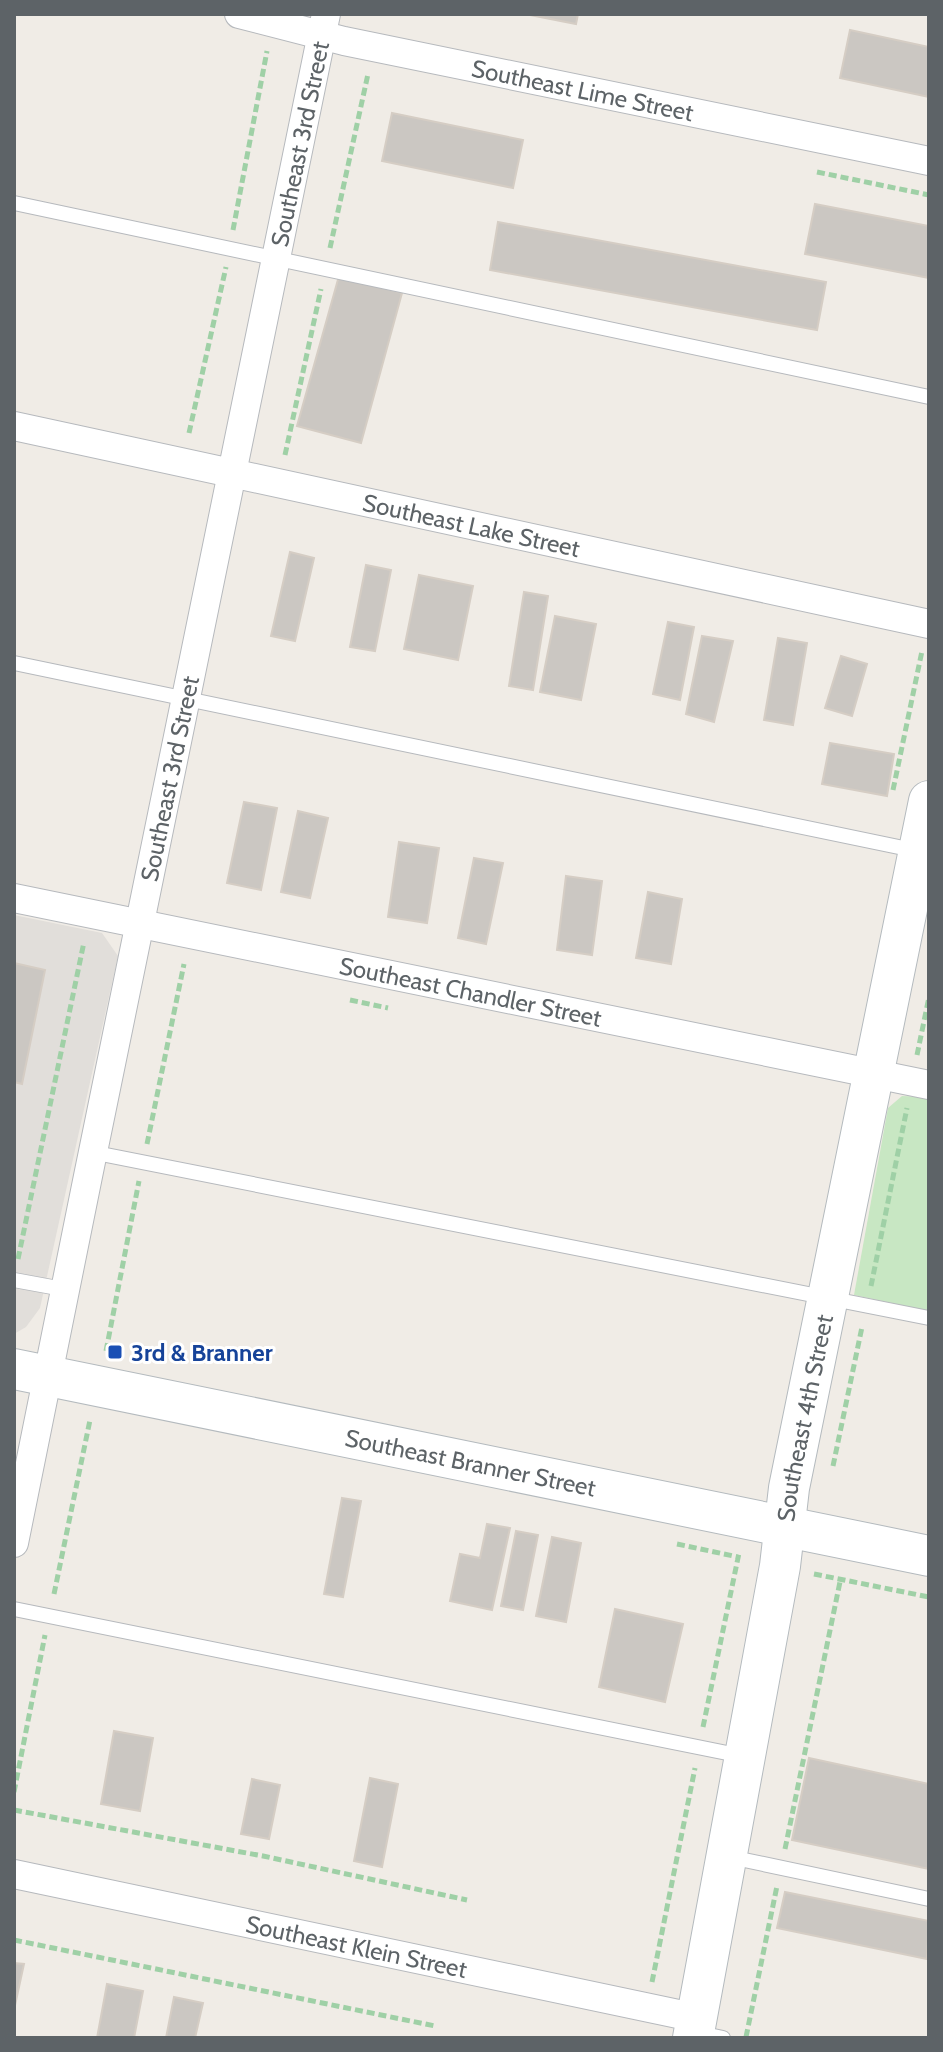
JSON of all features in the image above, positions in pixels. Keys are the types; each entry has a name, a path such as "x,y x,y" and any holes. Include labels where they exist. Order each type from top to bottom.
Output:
{"street":[{"name":"Southeast Lime Street","path":"239,14 324,24 929,161"},
{"name":"Southeast 3rd Street","path":"14,1543 40,1415 30,1372 63,1289 142,923 184,697 324,24"},
{"name":"Southeast Lake Street","path":"14,426 929,624"},
{"name":"Southeast 4th Street","path":"702,2032 742,1756 780,1566 827,1297 924,852 929,801"},
{"name":"Southeast Chandler Street","path":"14,898 921,1083"},
{"name":"Southeast Branner Street","path":"30,1372 929,1556"},
{"name":"Southeast Klein Street","path":"14,1874 702,2032"}],"lane":[{"path":"14,203 929,397"},
{"path":"14,663 924,852"},
{"path":"91,1152 929,1318"},
{"path":"14,1280 63,1289"},
{"path":"14,1609 742,1756"},
{"path":"725,1857 781,1866 929,1899"}],"path":[{"path":"17,1261 84,942"},
{"path":"830,1482 867,1305 921,1083 929,997"},
{"path":"40,1415 105,1426"},
{"path":"745,2038 847,1540"},
{"path":"661,1541 929,1597"},
{"path":"14,1810 263,1856 467,1900"},
{"path":"14,1940 435,2026"}],"shaded area":[{"path":"14,915 102,933 118,956 40,1308 26,1327 14,1334"}],"green space":[{"path":"902,1096 929,1097 929,1311 854,1295 888,1108"}],"building":[{"path":"525,14 578,14 576,24"},
{"path":"850,30 929,47 929,97 840,78"},
{"path":"392,113 523,140 513,188 382,161"},
{"path":"815,204 929,226 929,278 805,254"},
{"path":"498,222 826,282 817,330 490,270"},
{"path":"339,276 402,293 361,443 297,426"},
{"path":"290,552 314,558 295,641 271,636"},
{"path":"366,565 391,570 375,651 350,647"},
{"path":"419,575 473,586 458,660 404,649"},
{"path":"524,592 548,596 533,690 509,686"},
{"path":"555,616 596,624 581,700 540,692"},
{"path":"668,622 694,627 680,700 653,694"},
{"path":"702,636 733,641 714,722 686,714"},
{"path":"778,638 807,643 793,725 764,720"},
{"path":"841,656 867,664 852,716 825,708"},
{"path":"830,743 894,754 887,796 822,784"},
{"path":"244,802 277,808 261,890 227,883"},
{"path":"298,811 328,818 310,898 281,892"},
{"path":"399,842 439,848 427,923 388,917"},
{"path":"474,858 503,863 486,944 458,938"},
{"path":"566,876 602,881 592,955 557,950"},
{"path":"648,892 682,899 671,964 636,958"},
{"path":"14,963 45,970 22,1084 14,1082"},
{"path":"342,1498 361,1501 343,1597 324,1594"},
{"path":"487,1524 510,1528 492,1610 450,1601 460,1554 480,1558"},
{"path":"516,1531 538,1535 523,1610 501,1606"},
{"path":"552,1537 581,1543 566,1622 536,1616"},
{"path":"615,1609 683,1624 665,1702 599,1687"},
{"path":"114,1731 153,1738 140,1811 101,1804"},
{"path":"809,1758 929,1784 929,1869 792,1840"},
{"path":"370,1778 398,1784 382,1867 354,1861"},
{"path":"252,1779 280,1785 269,1839 241,1834"},
{"path":"785,1892 929,1921 927,1959 777,1928"},
{"path":"14,1963 24,1964 14,2010"},
{"path":"107,1984 143,1991 134,2038 97,2038"},
{"path":"174,1997 203,2003 195,2038 166,2038"}],"place":[{"name":"3rd & Branner","path":"115,1352"}]}
